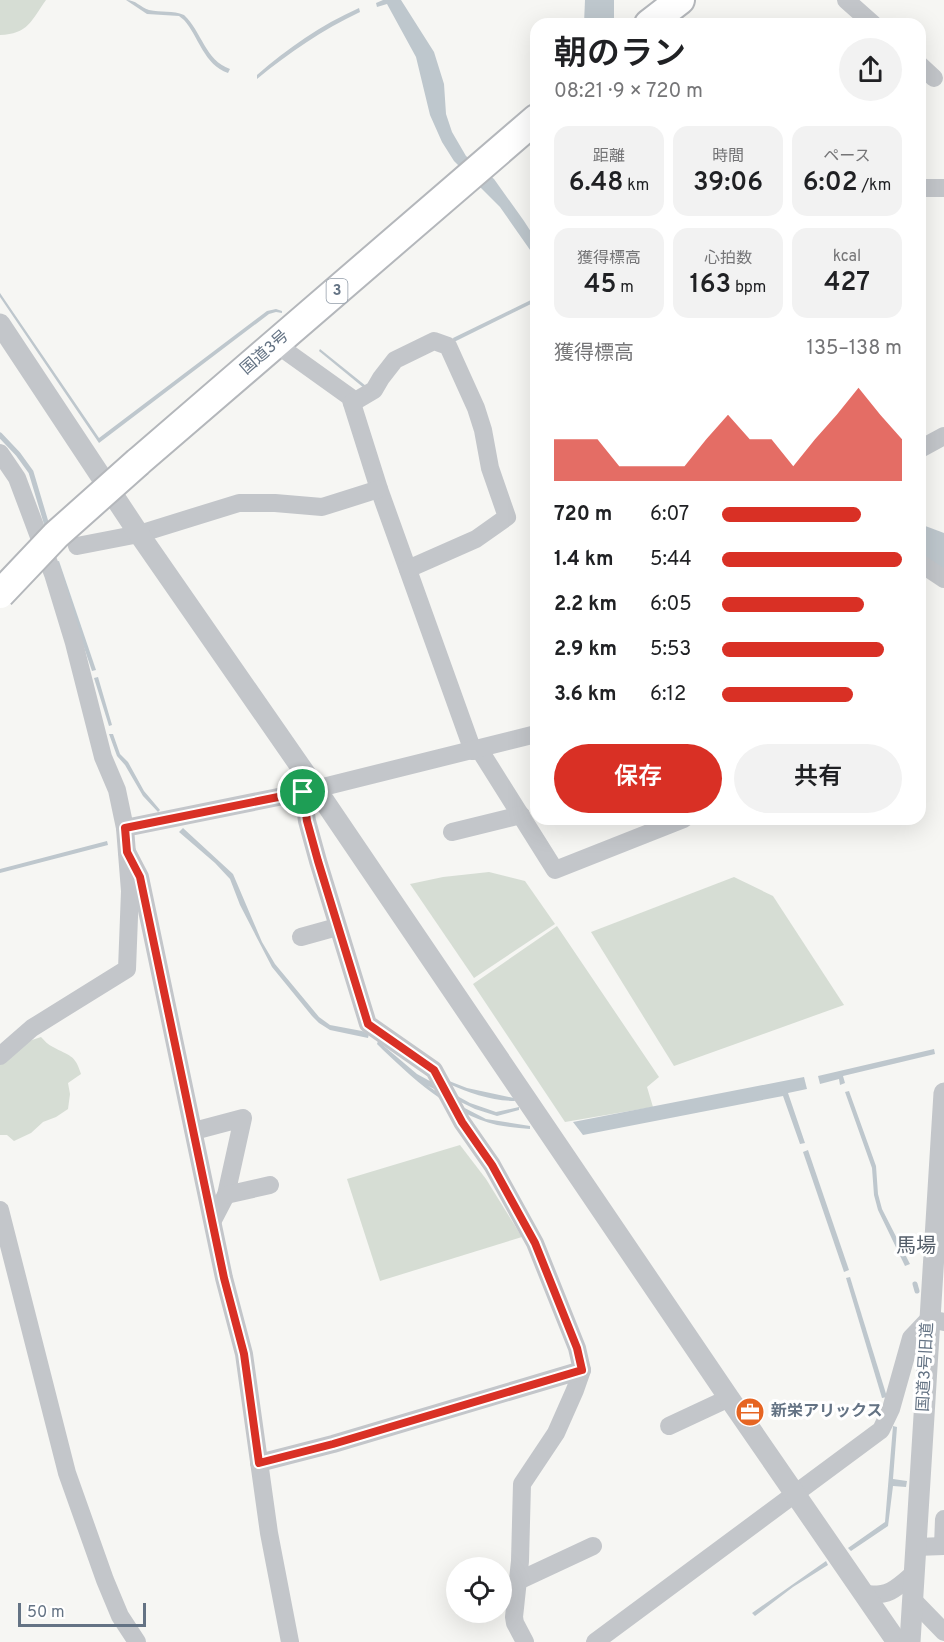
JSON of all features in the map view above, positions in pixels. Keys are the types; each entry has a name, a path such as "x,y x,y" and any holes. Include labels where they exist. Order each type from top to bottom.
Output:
{"highway":[{"path":"657,18 680,0"},
{"name":"国道3号","path":"0,594 56,535 138,462 530,124"}],"street":[{"path":"846,0 866,18"},
{"path":"926,188 944,188"},
{"path":"0,324 309,791 897,1642"},
{"path":"352,403 374,390 395,360 434,341 448,346 476,408 483,430 490,468 507,517 476,539 408,569"},
{"path":"276,344 350,397 379,489 476,750 521,815 555,870 669,825"},
{"path":"926,446 944,436"},
{"path":"0,453 17,478 53,574 74,643 103,757 117,790 125,828 130,891 128,969 32,1028 0,1056"},
{"path":"76,546 139,534 239,503 322,507 379,489"},
{"path":"926,567 944,579"},
{"path":"125,828 309,791 530,736"},
{"path":"309,791 307,821 368,1024 434,1070 462,1122 510,1195 535,1243 577,1348 582,1370 556,1433 522,1484 520,1562 514,1617 525,1642"},
{"path":"452,832 521,815"},
{"path":"127,852 140,877 224,1278 244,1354 268,1533 290,1642"},
{"path":"301,937 337,927"},
{"name":"国道3号旧道","path":"910,1642 916,1547 937,1321 944,1093"},
{"path":"194,1131 243,1118 226,1196 213,1220"},
{"path":"226,1196 270,1185"},
{"path":"0,1213 67,1473 105,1580 120,1616 137,1642"},
{"path":"595,1642 881,1430 891,1409 911,1338 937,1321"},
{"path":"259,1463 333,1444 582,1370"},
{"path":"669,1426 729,1398"},
{"path":"916,1547 944,1546 944,1519"},
{"path":"518,1581 593,1546"},
{"path":"865,1594 879,1596 893,1591 914,1573"},
{"path":"913,1600 944,1632"}],"shaded area":[{"path":"0,0 46,0 23,29 0,35"},
{"path":"126,0 133,1 149,10 184,15 209,52 222,65 230,69 228,73 213,64 189,27 179,16 147,14"},
{"path":"383,0 401,0 434,52 444,84 446,114 452,132 466,156 494,179 524,221 530,230 530,250 500,207 454,161 442,142 430,115 416,57 387,4 377,7 376,3"},
{"path":"585,0 614,0 614,18 584,18"},
{"path":"359,8 360,12 307,42 257,79 257,75 293,46 331,22"},
{"path":"0,293 99,438 267,311 276,309 282,313 269,314 99,443 0,297"},
{"path":"530,300 530,304 454,342 453,338"},
{"path":"320,349 366,386 364,388 319,351"},
{"path":"926,526 944,533 944,570 926,562"},
{"path":"59,561 96,670 92,671 55,562"},
{"path":"98,677 112,725 109,726 94,678"},
{"path":"109,734 113,734 120,754 128,762 144,791 160,810 158,812 143,796 125,765 117,756"},
{"path":"183,828 233,874 262,942 275,964 319,1017 330,1025 369,1034 368,1038 330,1030 312,1016 272,967 240,905 230,879 179,832"},
{"path":"107,841 108,845 0,873 0,869"},
{"path":"489,872 525,881 555,924 474,978 410,884 443,877"},
{"path":"734,877 773,896 844,1005 674,1066 591,932"},
{"path":"557,926 659,1077 647,1087 653,1107 565,1122 473,984"},
{"path":"41,1037 49,1045 74,1059 81,1074 68,1083 70,1094 68,1109 14,1141 7,1135 0,1135 0,1060 23,1043"},
{"path":"378,1041 417,1074 470,1103 496,1112 519,1107 519,1110 497,1116 475,1109 428,1086 453,1102 486,1119 530,1126 530,1129 497,1125 447,1103 404,1069 377,1044"},
{"path":"934,1049 935,1054 843,1076 845,1083 840,1085 839,1079 820,1084 818,1076"},
{"path":"804,1077 807,1089 788,1093 805,1143 800,1144 783,1096 583,1135 573,1122"},
{"path":"449,1081 467,1088 514,1098 515,1101 481,1096 449,1084"},
{"path":"849,1091 876,1166 878,1194 882,1209 910,1264 905,1266 878,1210 874,1195 872,1168 845,1092"},
{"path":"460,1145 486,1179 522,1237 380,1281 347,1179"},
{"path":"808,1150 849,1270 844,1272 803,1152"},
{"path":"850,1277 887,1397 882,1398 846,1278"},
{"path":"893,1426 897,1427 893,1479 907,1481 906,1487 893,1486 888,1526 851,1551 848,1548 885,1522"},
{"path":"826,1561 828,1565 793,1587 755,1616 752,1613"}],"waterway":[{"path":"0,435 31,472 48,529"},
{"path":"915,1284 917,1291"}],"place":[{"name":"新栄アリックス","path":"750,1412"}],"district":[{"name":"馬場","path":"916,1247"}],"route":[{"path":"303,792 307,821 318,861 368,1024 434,1070 462,1122 510,1195 535,1243 577,1348 582,1370 333,1444 259,1463 244,1354 224,1278 140,877 127,852 125,828 303,792"}]}
